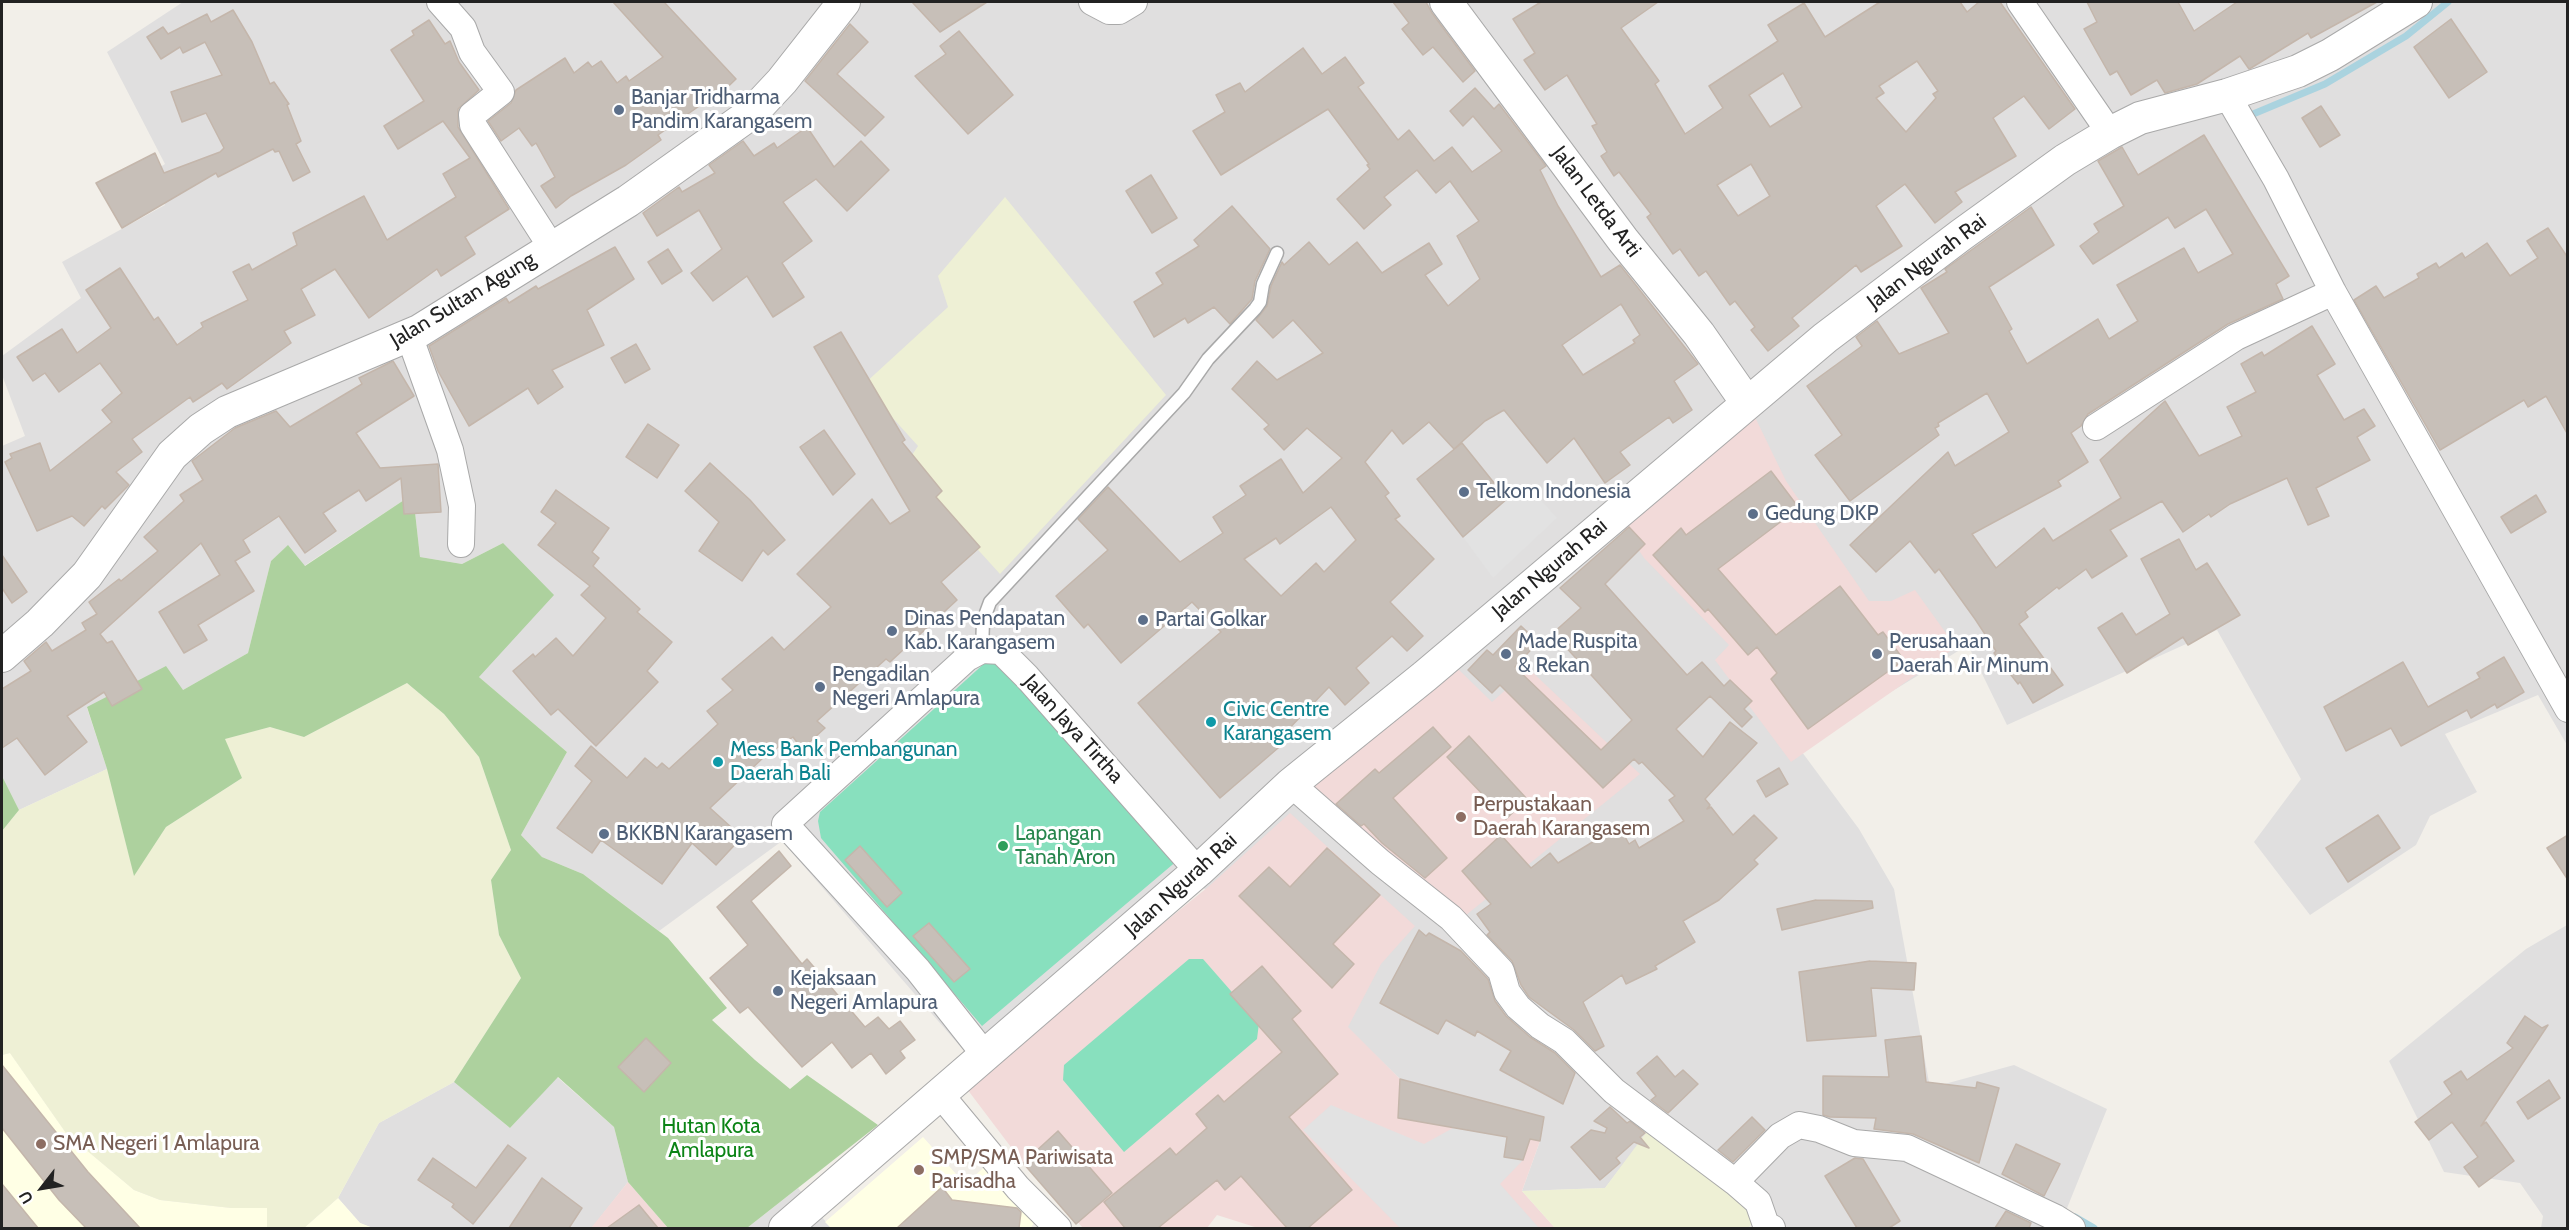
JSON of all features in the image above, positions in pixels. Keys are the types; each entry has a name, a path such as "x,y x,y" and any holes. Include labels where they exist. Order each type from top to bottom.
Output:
{"street":[{"path":"441,2 463,28 472,52 501,92 472,115 473,125 552,248"},
{"name":"Jalan Sultan Agung","path":"2,656 73,591 172,455 201,429 227,412 409,335 628,201 753,112 782,81 844,2"},
{"path":"1092,2 1109,10 1119,11 1134,2"},
{"path":"2020,2 2110,133"},
{"name":"Jalan Ngurah Rai","path":"785,1228 1198,871 1291,784 1425,676 1825,338 2065,160 2110,133 2140,118 2227,96 2298,71 2330,56 2416,2"},
{"name":"Jalan Letda Arti","path":"1457,5 1748,403"},
{"path":"2227,96 2276,179 2333,292 2568,709"},
{"path":"2096,427 2236,337 2333,292"},
{"path":"409,335 450,450 462,506 461,544"},
{"path":"982,650 967,658 785,824 918,970 985,1054"},
{"name":"Jalan Jaya Tirtha","path":"982,650 1001,651 1027,677 1198,871"},
{"path":"1291,784 1380,862 1451,918 1501,971 1507,992 1518,1007 1540,1026 1564,1041 1614,1091 1758,1202 1767,1227"},
{"path":"939,1093 1018,1188 1058,1228"},
{"path":"1735,1182 1780,1136 1799,1125 1819,1129 1854,1143 1907,1148 2056,1218 2072,1228"}],"lane":[{"path":"982,650 983,621 990,602 1184,393 1208,359 1255,309 1260,302 1263,284 1277,253"}],"shaded area":[{"path":"183,2 2567,2 2567,745 2538,695 2445,734 2477,792 2430,816 2416,845 2310,915 2254,842 2301,779 2217,630 2007,725 1968,645 1799,748 1859,829 1894,889 1930,1088 2014,1065 2107,1109 2059,1228 1780,1228 1626,1161 1605,1188 1522,1191 1540,1141 1544,1117 1400,1079 1182,867 965,1052 782,841 659,931 583,874 542,857 521,835 567,752 479,677 503,543 462,564 420,557 413,494 304,566 288,546 271,561 248,653 183,690 87,708 107,769 19,810 2,776 2,446 25,436 2,375 2,356 81,298 62,262 165,205 148,175 165,164 107,52"},
{"path":"1005,197 1166,395 1000,574 930,497 908,461 918,446 863,385 948,307 938,276"},
{"path":"1753,413 1786,481 1869,601 1891,601 1915,590 1956,647 1791,762 1715,660 1729,645 1644,558 1620,522"},
{"path":"1526,483 1557,518 1493,578 1463,537"},
{"name":"Perpustakaan Daerah Karangasem","path":"1456,667 1492,702 1529,669 1640,774 1460,920 1305,790"},
{"path":"407,683 444,714 479,757 511,850 491,880 499,935 521,978 454,1082 379,1123 338,1198 304,1228 267,1228 267,1208 231,1208 160,1200 134,1190 66,1133 10,1053 2,1055 2,831 19,810 107,769 134,875 166,827 242,778 224,739 270,727 304,737"},
{"path":"1290,813 1415,926 1381,964 1348,1027 1400,1079 1544,1117 1540,1141 1522,1191 1555,1228 1258,1228 1217,1215 1207,1228 1083,1228 1023,1163 964,1085 1208,887"},
{"path":"2567,925 2567,1228 2541,1228 2543,1216 2520,1183 2444,1172 2389,1061 2526,949"},
{"name":"SMA Negeri 1 Amlapura","path":"10,1053 66,1133 134,1190 160,1200 231,1208 267,1208 267,1228 2,1228 2,1055"},
{"path":"557,1077 614,1127 628,1182 592,1228 373,1228 360,1223 338,1198 379,1123 454,1082 510,1128"},
{"path":"1331,1105 1424,1144 1453,1128 1507,1137 1504,1156 1523,1160 1500,1184 1539,1228 1400,1228 1303,1130"},
{"path":"1651,1126 1759,1216 1748,1228 1555,1228 1522,1191 1605,1188"},
{"name":"SMP/SMA Pariwisata Parisadha","path":"923,1137 965,1184 996,1157 1041,1210 1031,1228 831,1228 825,1222"},
{"path":"628,1182 668,1228 591,1228"},
{"path":"798,1188 831,1228 747,1228"},
{"path":"338,1198 360,1223 373,1228 304,1228"}],"green space":[{"name":"Hutan Kota Amlapura","path":"413,494 420,557 462,564 503,543 554,595 479,677 567,752 521,835 542,857 583,874 668,938 727,1008 712,1020 790,1089 807,1075 878,1125 747,1228 668,1228 628,1182 614,1127 558,1077 510,1128 454,1082 521,978 499,935 491,880 511,850 479,757 444,714 407,683 304,737 270,727 225,739 242,778 166,827 134,876 107,769 87,707 166,666 183,690 248,653 271,561 288,545 305,566"},
{"name":"Lapangan Tanah Aron","path":"999,656 1185,854 982,1026 821,838 818,821 820,812 987,661"},
{"path":"2,776 19,810 2,831"},
{"path":"1189,959 1203,959 1259,1023 1257,1039 1124,1152 1063,1080 1064,1065"}],"building":[{"path":"613,2 664,2 736,79 715,99 712,97 658,135 661,140 626,165 571,196 556,208 541,186 555,177 536,143 532,146 519,128 501,141 488,121 511,103 516,90 565,58 574,73 588,62 592,67 601,61 617,83 626,76 629,81 663,57"},
{"path":"912,2 987,2 940,32"},
{"path":"1393,2 1426,2 1475,71 1463,82 1433,47 1423,55 1402,29 1409,23"},
{"path":"1541,2 1658,2 1621,28 1659,81 1655,84 1685,134 1723,108 1709,86 1778,41 1768,25 1804,3 1825,37 1880,2 1960,2 1967,12 1979,2 2000,2 2075,109 2049,129 2024,96 1993,118 2016,156 1955,192 1962,202 1935,223 1905,184 1876,206 1902,246 1861,272 1856,265 1792,318 1799,326 1768,351 1751,330 1755,327 1735,301 1730,305 1706,271 1699,276 1680,249 1673,254 1647,217 1651,214 1619,172 1614,176 1601,156 1607,152 1592,126 1597,124 1567,75 1545,90 1524,60 1535,53 1513,19","holes":["1917,61 1938,91 1933,94 1936,98 1906,132 1876,98 1884,93 1879,86","1783,73 1802,107 1770,127 1749,95","1751,164 1770,196 1738,216 1717,185"]},
{"path":"2087,2 2178,2 2194,31 2237,2 2377,2 2311,38 2308,33 2249,69 2240,56 2197,84 2165,93 2157,80 2131,95 2117,71 2110,75 2084,29 2097,22"},
{"path":"233,10 252,42 270,84 274,82 289,104 287,105 301,141 296,144 310,172 293,181 279,151 275,152 273,149 218,177 216,173 122,228 96,183 155,153 164,173 220,152 224,148 206,113 182,122 171,92 222,75 205,42 183,53 180,47 161,59 147,37 163,27 168,34 207,14 211,22"},
{"path":"2451,19 2487,72 2449,98 2414,47"},
{"path":"429,20 445,44 450,41 459,62 479,90 458,109 458,127 509,209 465,237 475,254 441,276 437,269 369,318 335,269 301,289 315,315 284,331 291,343 227,389 222,383 193,402 190,397 132,439 142,452 116,472 129,485 105,509 102,506 84,526 72,516 37,531 5,462 12,458 10,454 40,443 50,471 112,422 102,410 122,393 100,363 59,392 45,373 33,381 17,357 62,329 77,353 111,328 86,290 120,268 154,320 158,317 177,345 203,327 201,323 248,300 233,272 249,264 252,270 297,245 293,233 364,196 387,240 456,197 443,174 470,158 443,121 398,149 384,126 424,101 391,50 414,35 412,31"},
{"path":"850,24 868,42 837,74 884,117 865,136 805,81"},
{"path":"959,31 1013,95 968,134 915,76 946,54 940,46"},
{"path":"1303,48 1322,74 1345,57 1364,83 1358,87 1398,140 1409,130 1434,161 1452,147 1472,172 1502,151 1473,116 1463,126 1450,111 1475,88 1494,109 1499,104 1546,166 1540,170 1558,206 1601,277 1620,265 1698,364 1674,381 1692,410 1673,423 1669,417 1620,452 1630,465 1605,483 1574,438 1547,463 1504,410 1485,421 1454,449 1429,422 1403,444 1392,430 1365,462 1389,493 1385,496 1400,516 1395,519 1434,559 1390,602 1423,636 1407,651 1392,636 1356,668 1369,683 1345,705 1329,687 1281,737 1285,742 1220,798 1138,703 1221,632 1192,602 1121,663 1088,624 1084,628 1056,596 1108,550 1078,519 1108,487 1180,562 1223,533 1213,517 1246,495 1240,486 1281,459 1303,493 1342,458 1307,428 1284,450 1264,429 1269,425 1232,389 1257,361 1277,380 1323,353 1293,320 1273,338 1256,320 1267,306 1271,286 1282,262 1284,265 1309,242 1329,265 1357,242 1382,273 1429,243 1442,264 1425,275 1448,306 1480,279 1457,236 1479,221 1450,181 1436,193 1417,170 1384,197 1391,205 1364,229 1337,199 1370,169 1367,165 1369,164 1328,109 1221,175 1193,131 1225,112 1216,95 1240,83 1245,92","holes":["1621,304 1640,335 1633,340 1635,343 1583,375 1562,345","1331,507 1356,540 1324,572 1316,563 1281,596 1244,559 1276,538 1280,544"]},
{"path":"2321,106 2340,135 2320,147 2302,118"},
{"path":"807,127 834,167 861,141 889,170 847,211 816,179 783,202 812,241 782,263 804,297 773,317 747,276 713,301 691,273 722,249 699,210 657,236 643,213 679,187 682,192 715,173 709,165 743,141 754,156 774,143 777,148"},
{"path":"2204,135 2289,276 2276,284 2283,299 2228,324 2088,414 2081,426 2071,433 2088,462 2058,481 2061,486 1972,534 1996,568 2044,528 2053,541 2121,498 2100,460 2165,401 2199,456 2242,436 2227,407 2256,392 2241,364 2262,352 2264,356 2312,326 2335,364 2317,375 2344,420 2364,409 2375,426 2357,437 2370,460 2316,488 2329,516 2308,525 2287,478 2230,504 2211,517 2209,514 2183,532 2162,501 2110,530 2127,556 2092,578 2086,569 2059,589 2057,587 2025,612 2028,617 2019,624 2063,685 2033,703 2020,682 2018,684 1994,653 1996,651 1939,569 1935,573 1910,541 1876,572 1850,545 1948,452 1955,466 2009,432 1987,393 1938,423 1939,426 1935,428 1939,435 1850,501 1815,455 1842,435 1807,386 1862,346 1856,337 1877,321 1899,354 1949,333 1921,288 1947,272 1945,269 2031,207 2054,245 1989,287 2012,329 2009,331 2027,364 2098,319 2109,339 2138,321 2117,285 2184,248 2198,273 2233,254 2206,209 2175,228 2168,217 2093,264 2080,246 2099,232 2094,224 2124,206 2098,161 2122,147 2138,175"},
{"path":"1151,175 1177,218 1152,233 1126,191"},
{"path":"1232,206 1270,249 1255,281 1252,299 1230,324 1214,307 1188,323 1185,318 1154,337 1134,302 1163,284 1156,273 1199,246 1194,240"},
{"path":"2548,228 2568,258 2568,435 2546,396 2528,407 2524,400 2440,450 2354,300 2376,286 2384,298 2419,278 2417,274 2436,263 2439,268 2462,253 2465,258 2487,243 2510,276 2538,258 2527,241"},
{"path":"615,247 634,279 587,310 604,345 552,370 563,387 538,404 528,388 469,426 438,371 429,346 506,298 509,303 536,286 538,289"},
{"path":"668,249 682,271 662,284 648,262"},
{"path":"841,332 905,440 902,442 942,491 936,497 980,547 941,582 957,600 890,662 886,659 817,721 825,728 802,749 793,737 765,756 710,808 742,837 716,865 692,843 662,884 601,840 592,853 557,828 592,781 575,766 591,746 627,778 645,758 657,768 662,763 669,769 718,724 707,711 733,690 722,679 772,637 784,650 831,607 797,574 872,499 890,524 910,511 814,347"},
{"path":"636,344 650,369 625,383 611,358"},
{"path":"393,361 414,396 356,433 380,468 438,464 441,512 404,514 401,478 366,501 359,490 323,513 336,531 305,553 279,516 243,540 250,552 235,561 254,591 198,625 207,640 184,653 159,612 220,575 201,543 100,634 107,643 112,641 142,689 112,706 104,692 67,716 87,742 45,775 17,738 2,748 2,689 31,671 24,661 46,642 52,651 86,630 82,623 97,614 89,602 119,579 121,581 158,551 144,537 184,501 180,495 203,480 192,461 235,428 276,411 290,427 362,384 359,378"},
{"path":"648,424 679,445 657,478 626,457"},
{"path":"824,430 855,474 833,495 800,447"},
{"name":"Telkom Indonesia","path":"1462,443 1507,499 1463,537 1417,479"},
{"path":"710,463 750,500 785,540 768,555 763,550 742,581 699,551 719,522 685,491"},
{"path":"1771,471 1799,508 1718,569 1776,635 1840,586 1878,635 1883,632 1904,660 1808,729 1771,679 1777,673 1757,647 1748,655 1708,609 1705,612 1653,555 1681,528 1686,535"},
{"path":"556,490 609,528 592,552 599,558 593,566 640,609 637,612 672,642 647,671 658,682 596,746 558,709 551,715 513,671 533,654 535,657 556,638 573,656 606,618 581,595 590,586 538,545 556,523 541,512"},
{"path":"2536,495 2546,512 2511,533 2501,517"},
{"path":"1629,527 1645,544 1605,584 1687,675 1702,662 1724,686 1730,680 1752,701 1744,709 1752,717 1742,727 1710,696 1676,729 1703,757 1730,722 1757,743 1705,799 1710,805 1707,809 1711,807 1733,835 1754,815 1777,838 1754,860 1758,864 1719,900 1683,921 1695,942 1655,966 1657,969 1626,984 1622,975 1583,1002 1604,1046 1595,1051 1574,1030 1529,997 1521,985 1512,961 1487,935 1490,932 1477,914 1491,904 1462,871 1501,835 1531,868 1550,853 1558,863 1619,826 1629,844 1635,840 1639,848 1684,821 1669,800 1675,796 1642,762 1639,764 1634,759 1603,788 1500,685 1492,693 1468,670 1487,650 1493,655 1521,626 1538,642 1515,667 1601,750 1632,720 1553,633 1581,608 1560,588"},
{"path":"2179,539 2196,570 2207,563 2240,615 2188,645 2183,637 2127,673 2098,628 2122,613 2136,635 2170,614 2141,559"},
{"path":"2,555 27,592 12,603 2,588"},
{"path":"2504,657 2524,692 2497,708 2495,704 2471,718 2467,710 2401,746 2391,728 2346,751 2324,707 2403,662 2428,707 2480,678 2477,673"},
{"path":"1433,727 1451,747 1393,798 1447,858 1425,878 1382,843 1364,824 1361,826 1336,804 1375,769 1379,773"},
{"path":"1469,736 1527,799 1506,819 1447,757"},
{"path":"1779,768 1788,784 1766,797 1757,781"},
{"path":"2378,815 2400,848 2348,882 2326,848"},
{"path":"2568,835 2568,880 2547,848"},
{"path":"860,846 902,893 887,907 845,860"},
{"path":"1327,848 1380,895 1333,944 1354,964 1332,988 1239,896 1269,867 1290,887"},
{"name":"Kejaksaan Negeri Amlapura","path":"779,851 791,866 751,901 802,964 807,959 865,1027 878,1017 889,1029 900,1021 915,1040 900,1051 905,1058 886,1074 871,1053 852,1068 832,1042 802,1067 748,1007 740,1013 710,978 748,945 717,907"},
{"path":"1816,900 1872,901 1873,908 1782,930 1777,909"},
{"path":"929,923 970,969 954,982 913,936"},
{"path":"1419,930 1426,936 1429,933 1461,951 1488,979 1495,1001 1506,1016 1530,1037 1555,1053 1575,1073 1563,1104 1500,1070 1511,1051 1477,1031 1475,1036 1446,1020 1438,1034 1380,1003"},
{"path":"1870,961 1916,963 1914,990 1871,988 1876,1036 1807,1041 1799,972"},
{"path":"1262,966 1301,1011 1292,1019 1338,1074 1289,1117 1352,1190 1308,1228 1287,1228 1241,1176 1225,1190 1217,1180 1158,1228 1125,1228 1104,1202 1170,1148 1176,1155 1207,1128 1196,1114 1218,1095 1224,1102 1282,1052 1230,994"},
{"path":"2525,1016 2542,1028 2548,1025 2481,1126 2486,1122 2514,1161 2479,1187 2464,1167 2478,1157 2452,1122 2429,1140 2415,1122 2452,1094 2444,1082 2461,1071 2467,1080 2513,1048 2507,1043"},
{"path":"1921,1036 1926,1082 1976,1088 1977,1082 1999,1088 1979,1163 1913,1134 1874,1129 1876,1118 1823,1115 1823,1076 1889,1077 1885,1040"},
{"path":"646,1038 671,1063 644,1092 618,1067"},
{"path":"1657,1056 1675,1077 1683,1070 1698,1084 1668,1113 1651,1100 1656,1096 1637,1073"},
{"path":"2,1065 88,1172 140,1228 86,1228 59,1200 2,1128"},
{"path":"1400,1079 1544,1117 1540,1141 1530,1139 1523,1160 1504,1157 1507,1137 1398,1118"},
{"path":"2549,1080 2560,1098 2528,1119 2517,1102"},
{"path":"1610,1107 1627,1123 1630,1121 1645,1133 1640,1137 1649,1148 1634,1142 1616,1158 1620,1163 1600,1180 1571,1147 1591,1130 1605,1133 1607,1128 1594,1121"},
{"path":"1752,1117 1765,1130 1733,1162 1718,1150"},
{"path":"1058,1131 1112,1193 1076,1224 1023,1163"},
{"path":"2016,1144 2060,1164 2044,1196 2002,1174"},
{"path":"508,1145 526,1158 473,1224 452,1207 454,1204 418,1180 433,1158 476,1188"},
{"path":"1855,1158 1863,1159 1900,1221 1889,1228 1857,1228 1825,1176"},
{"path":"542,1178 582,1208 569,1228 509,1228"},
{"path":"2,1184 38,1228 2,1228"},
{"path":"942,1187 952,1200 1017,1208 1021,1212 1019,1228 897,1228"},
{"path":"639,1205 658,1228 607,1228"},
{"path":"2006,1211 2031,1223 2029,1228 1995,1228"}],"waterway":[{"path":"2246,117 2325,84 2406,36 2448,2"},
{"path":"2075,1217 2094,1228"}],"place":[{"name":"Banjar Tridharma Pandim Karangasem","path":"619,110"},
{"name":"Telkom Indonesia","path":"1464,492"},
{"name":"Gedung DKP","path":"1753,514"},
{"name":"Partai Golkar","path":"1143,620"},
{"name":"Dinas Pendapatan Kab. Karangasem","path":"892,631"},
{"name":"Made Ruspita & Rekan","path":"1506,654"},
{"name":"Perusahaan Daerah Air Minum","path":"1877,654"},
{"name":"Pengadilan Negeri Amlapura","path":"820,687"},
{"name":"Civic Centre Karangasem","path":"1211,722"},
{"name":"Mess Bank Pembangunan Daerah Bali","path":"718,762"},
{"name":"Perpustakaan Daerah Karangasem","path":"1461,817"},
{"name":"BKKBN Karangasem","path":"604,834"},
{"name":"Lapangan Tanah Aron","path":"1003,846"},
{"name":"Kejaksaan Negeri Amlapura","path":"778,991"},
{"name":"SMA Negeri 1 Amlapura","path":"41,1144"},
{"name":"SMP/SMA Pariwisata Parisadha","path":"919,1170"}]}
